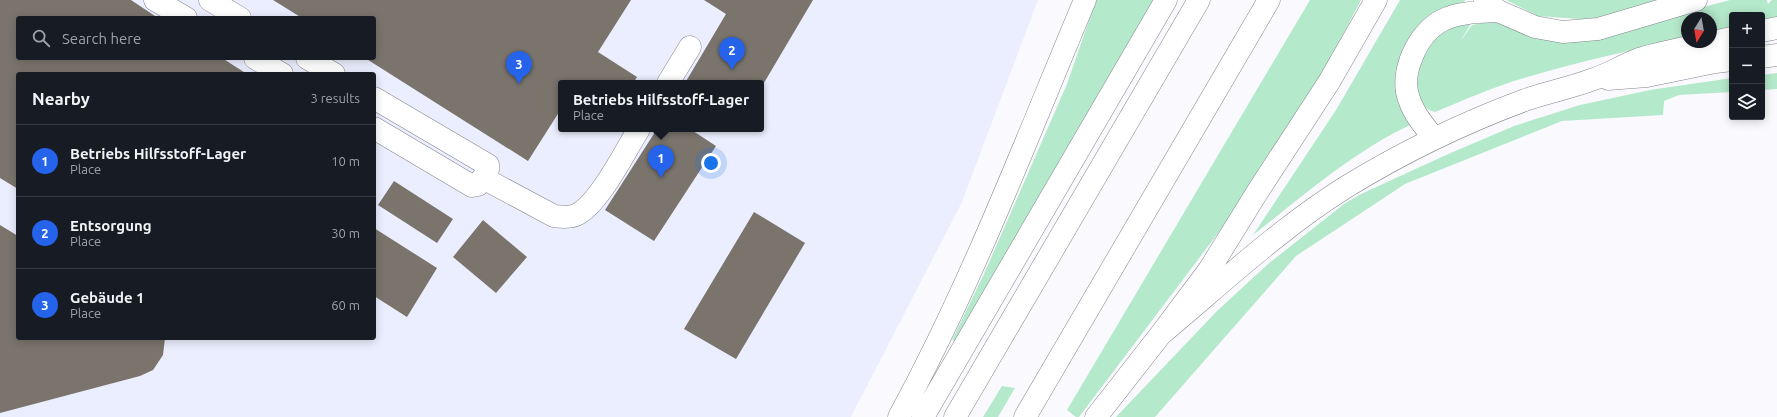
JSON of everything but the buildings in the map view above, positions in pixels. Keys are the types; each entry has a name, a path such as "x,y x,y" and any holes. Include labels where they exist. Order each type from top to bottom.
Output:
{"main road":[{"path":"155,0 183,16"},
{"path":"210,0 237,16"},
{"path":"899,417 931,356 968,278 1085,0"},
{"path":"923,417 1166,0"},
{"path":"955,417 1199,0"},
{"path":"1025,417 1269,0"},
{"path":"1096,417 1209,270 1258,191 1329,82 1376,0"},
{"path":"1434,138 1413,109 1408,98 1408,75 1410,60 1417,43 1443,20 1491,5 1535,27 1563,32 1598,29 1696,0"},
{"path":"1765,30 1777,28"},
{"path":"1161,334 1312,210 1379,168 1434,138 1476,119 1527,100 1593,80 1639,59 1729,39"},
{"path":"670,80 690,47"},
{"path":"1765,57 1777,56"},
{"path":"258,60 279,72"},
{"path":"310,60 331,72"},
{"path":"1593,80 1648,76 1729,60"},
{"path":"376,99 488,165 488,170 478,185 472,186 376,129"},
{"path":"484,178 554,216 566,217 578,214 589,206 602,188 637,132"}],"shaded area":[{"path":"0,0 1038,0 962,202 851,417 0,417"}],"green space":[{"path":"1096,0 1158,0 958,342 952,340 984,274 1067,84"},
{"path":"1310,0 1361,0 1315,89 1231,216 1079,417 1076,417 1067,410"},
{"path":"1400,0 1465,0 1444,9 1398,92 1402,111 1410,125 1348,161 1253,235 1336,110"},
{"path":"1506,0 1659,0 1592,20 1538,16"},
{"path":"1730,0 1767,0 1768,4 1772,0 1777,0 1777,17 1765,20 1765,12 1729,12 1729,29 1717,31 1717,12 1685,12"},
{"path":"1681,13 1681,39 1584,61 1544,72 1490,90 1435,112 1425,107 1420,102 1417,95 1416,80 1418,66 1424,46 1431,38 1455,26 1473,20 1460,42 1472,25 1498,20 1590,37"},
{"path":"1777,73 1777,89 1765,90 1765,75"},
{"path":"1729,78 1729,92 1679,95 1664,101 1663,115 1562,121 1405,184 1296,256 1155,417 1116,417 1217,311 1268,264 1344,204 1361,194 1446,155 1514,126 1580,105 1650,90"},
{"path":"1002,386 1015,388 998,417 983,417"}],"place":[{"name":"Entsorgung","path":"732,70"},
{"name":"Gebäude 1","path":"519,84"},
{"name":"Betriebs Hilfsstoff-Lager","path":"661,178"}]}
